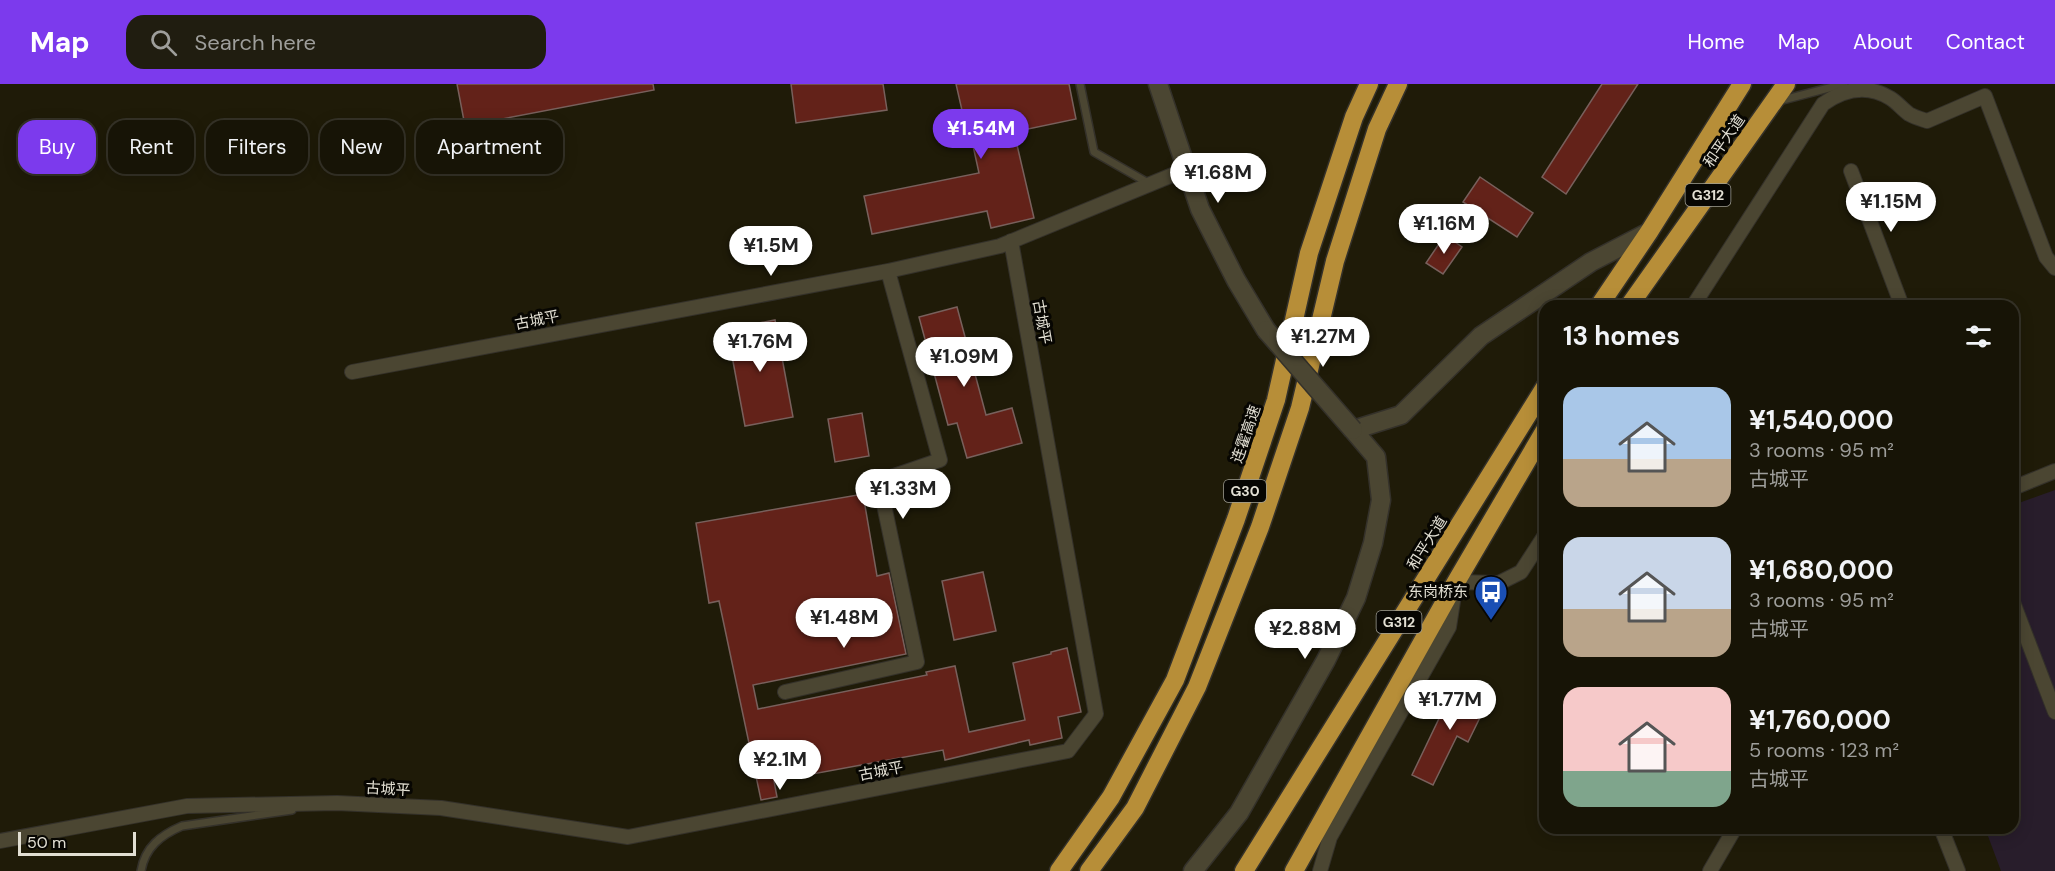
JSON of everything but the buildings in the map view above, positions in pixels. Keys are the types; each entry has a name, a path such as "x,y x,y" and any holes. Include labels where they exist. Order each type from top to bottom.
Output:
{"highway":[{"name":"连霍高速","path":"1059,871 1111,797 1175,680 1236,519 1276,400 1309,254 1354,117 1369,84"},
{"name":"G30","path":"1089,871 1135,808 1202,676 1260,527 1296,419 1335,261 1377,129 1398,84"},
{"name":"和平大道","path":"1603,300 1742,84"},
{"name":"和平大道","path":"1633,300 1786,84"},
{"name":"和平大道","path":"1246,866 1539,397"},
{"name":"G312","path":"1294,871 1456,582 1539,440"}],"main road":[{"path":"1158,84 1200,209 1236,280 1266,330 1376,457 1381,500 1373,543 1356,598 1326,660 1239,813 1193,871"},
{"path":"1353,430 1401,415 1481,336 1591,262 1648,232"}],"street":[{"path":"1697,300 1823,104 1835,95 1850,90 1864,89 1879,92 1893,99 1909,114 1927,121 1984,96 2046,257 2055,268"},
{"name":"古城平","path":"352,372 888,271 1000,246 1186,169"},
{"path":"1851,171 1900,300"},
{"name":"古城平","path":"0,841 187,806 336,803 441,808 628,837 1068,751 1096,714 1011,241"},
{"path":"785,692 917,662 879,481 940,460 888,271"},
{"path":"2019,486 2055,471"},
{"path":"1320,871 1330,837 1449,627 1456,582 1499,583 1521,572 1539,544"},
{"path":"2019,618 2055,712"},
{"path":"1710,871 1732,834"},
{"path":"1943,834 1958,871"}],"lane":[{"path":"1080,84 1094,152 1150,184"},
{"path":"1774,102 1844,84"},
{"path":"141,871 142,862 152,846 165,833 183,826 336,803"}],"shaded area":[{"path":"2055,490 2055,871 2001,871 1987,834 2019,834 2019,503"}],"place":[{"name":"东岗桥东","path":"1491,621"}]}
